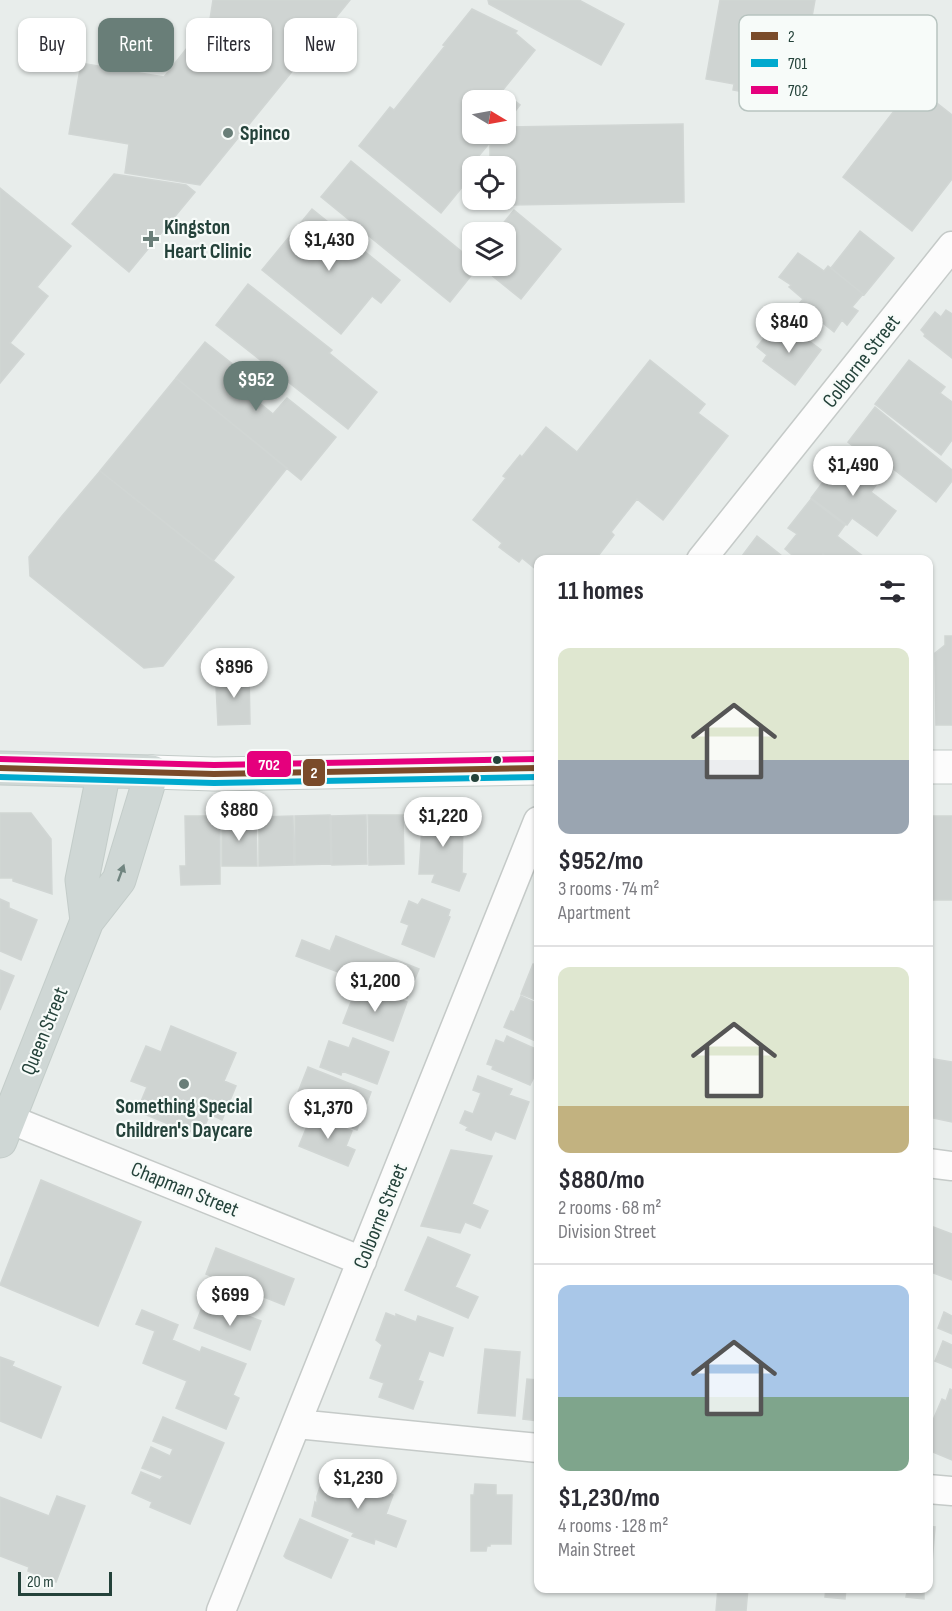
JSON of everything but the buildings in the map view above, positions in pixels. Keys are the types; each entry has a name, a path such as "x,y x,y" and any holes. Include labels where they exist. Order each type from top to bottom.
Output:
{"main road":[{"path":"933,767 952,766"},
{"path":"0,768 214,774 534,768"},
{"name":"Queen Street","path":"87,921 82,880 104,771"},
{"name":"Queen Street","path":"4,1130 87,921 119,880 152,772"}],"street":[{"name":"Colborne Street","path":"705,555 952,246"},
{"name":"Colborne Street","path":"221,1611 534,831"},
{"name":"Chapman Street","path":"4,1130 362,1261"},
{"path":"933,1164 952,1166"},
{"path":"297,1424 534,1448"},
{"path":"933,1489 952,1491"}],"transit line":[{"name":"702","path":"0,759 214,765 534,759"},
{"name":"2","path":"0,768 214,774 534,768"},
{"name":"701","path":"0,777 214,783 534,777"}],"place":[{"name":"Spinco","path":"228,133"},
{"name":"Kingston Heart Clinic","path":"151,239"},
{"name":"Something Special Children's Daycare","path":"184,1084"}]}
